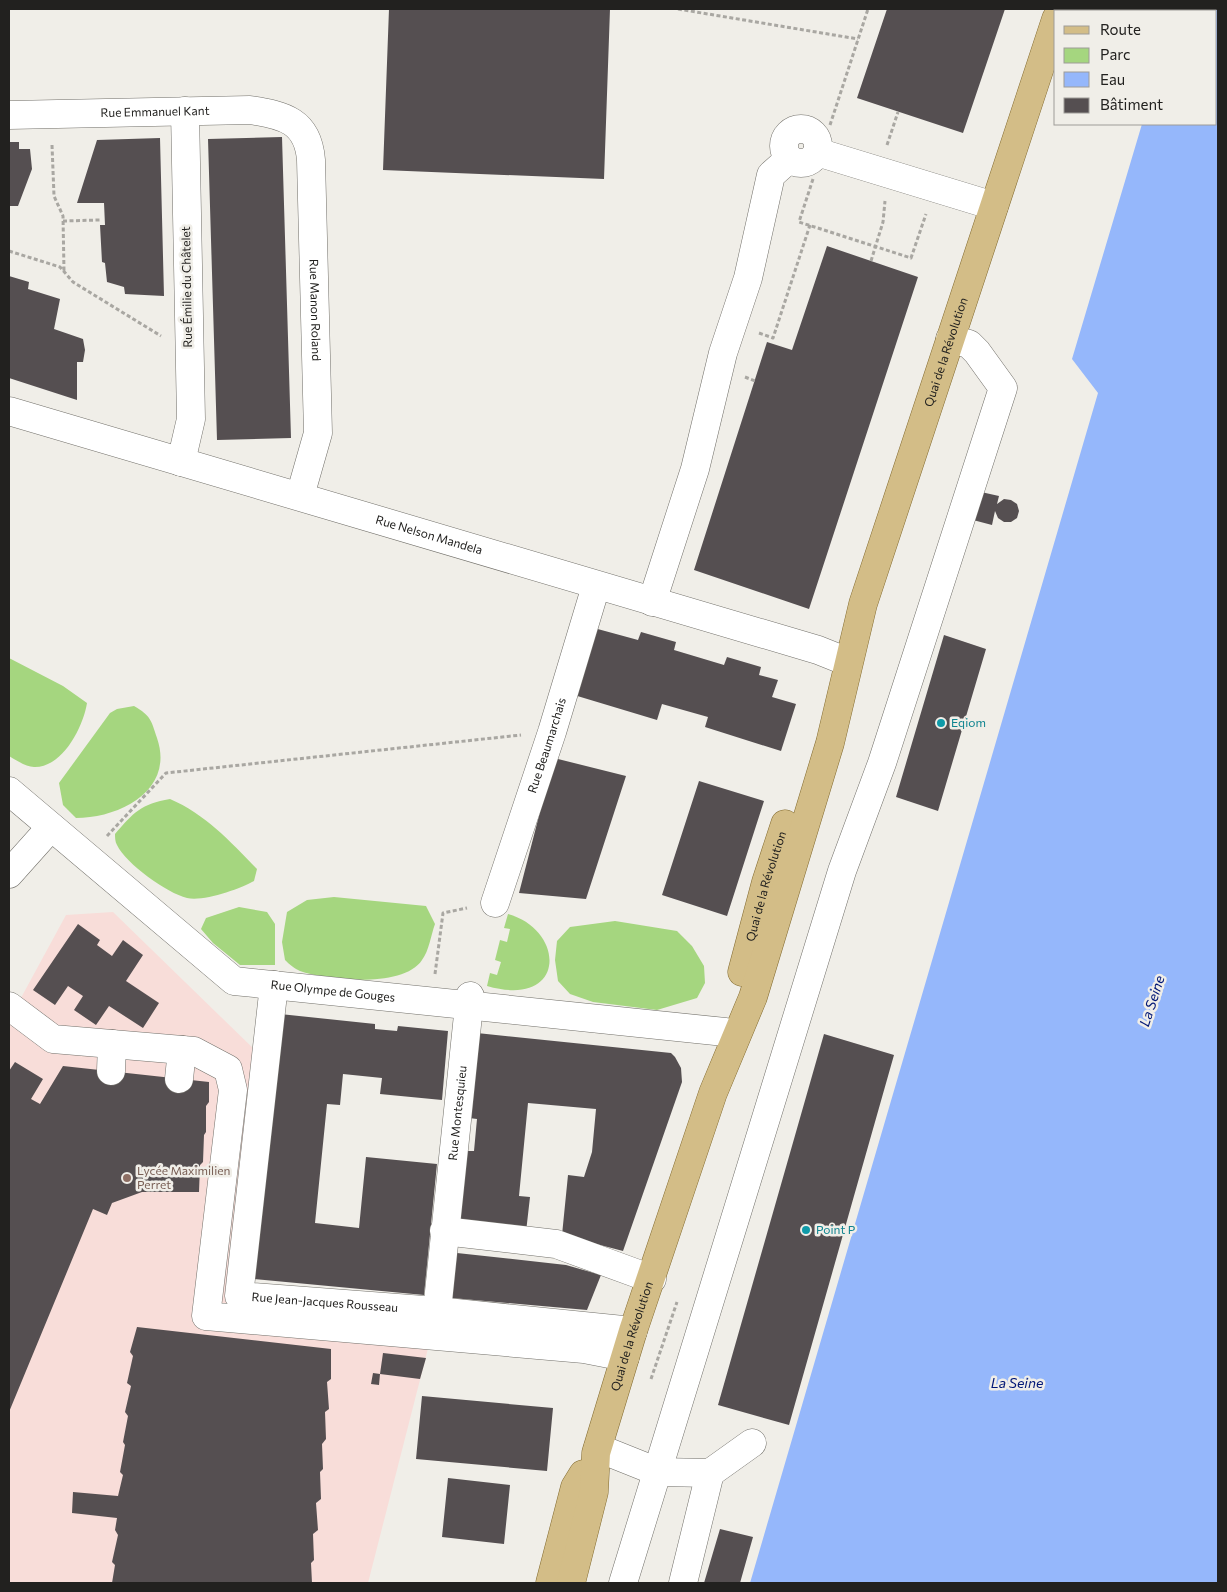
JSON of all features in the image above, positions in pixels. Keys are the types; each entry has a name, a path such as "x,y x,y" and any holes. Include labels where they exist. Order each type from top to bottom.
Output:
{"main road":[{"name":"Quai de la Révolution","path":"571,1583 594,1492 597,1450 633,1331 713,1093 753,996 830,742 862,604 1054,25"},
{"name":"Quai de la Révolution","path":"713,1093 725,1032 766,882 813,738 845,675"},
{"path":"550,1583 575,1487 597,1450"}],"street":[{"name":"Rue Emmanuel Kant","path":"9,115 250,110 272,113 288,118 298,125"},
{"name":"Rue Émilie du Châtelet","path":"181,462 191,419 184,111"},
{"name":"Rue Manon Roland","path":"298,125 308,144 311,160 318,433 300,496"},
{"path":"652,602 695,469 723,353 748,278 772,175 789,159 802,164 812,160 817,152 994,206"},
{"path":"623,1583 842,871 882,763 1003,388 978,352 969,344 950,338"},
{"name":"Rue Nelson Mandela","path":"9,411 300,496 596,586 818,650 845,675"},
{"name":"Rue Beaumarchais","path":"495,903 552,732 596,586"},
{"name":"Rue Olympe de Gouges","path":"9,791 234,981 431,1000 470,1000 725,1032"},
{"path":"9,874 51,827"},
{"name":"Rue Jean-Jacques Rousseau","path":"274,985 238,1296 437,1311 633,1331"},
{"name":"Rue Montesquieu","path":"437,1311 470,1000"},
{"path":"9,1006 53,1039 194,1051 228,1069 234,1090 206,1316 584,1349 625,1357"},
{"path":"111,1071 112,1044"},
{"path":"179,1079 182,1050"},
{"path":"444,1231 556,1244 652,1279"},
{"path":"597,1450 658,1472 710,1473 752,1442"},
{"path":"683,1583 710,1473"}],"path":[{"path":"678,9 858,39"},
{"path":"52,145 54,196 63,216 64,272"},
{"path":"63,221 100,220"},
{"path":"756,342 759,333 773,338 810,225"},
{"path":"9,251 60,267 73,282 163,337"},
{"path":"741,386 747,368"},
{"path":"744,377 755,381"},
{"path":"88,857 166,773 552,732"},
{"path":"431,1000 443,913 495,903"}],"shaded area":[{"name":"Lycée Maximilien Perret","path":"113,912 258,1053 231,1304 434,1325 368,1583 9,1583 9,1011 22,996 66,915"}],"green space":[{"path":"9,658 63,686 87,703 81,724 70,745 54,761 44,766 28,766 9,756"},
{"path":"134,706 150,719 157,738 160,756 158,772 151,786 140,798 110,813 76,818 63,805 59,783 110,713 117,709"},
{"path":"170,799 195,812 237,849 257,869 254,881 240,888 212,896 194,899 187,898 158,884 129,861 116,844 115,834 145,806"},
{"path":"334,897 426,906 435,924 428,948 422,960 413,969 399,975 364,980 312,975 294,968 285,960 282,942 287,912 307,900"},
{"path":"239,907 267,912 275,924 275,965 240,965 213,943 201,929 206,918"},
{"path":"508,914 527,923 540,935 548,950 549,965 544,978 532,987 513,990 487,986 490,973 497,975 501,962 495,960 500,940 507,942 510,929 504,928"},
{"path":"615,921 677,931 692,946 704,966 705,983 697,998 657,1010 593,1002 570,994 558,981 555,960 557,941 570,927"}],"water":[{"name":"La Seine","path":"1218,9 1218,1583 750,1583 1098,393 1072,359 1142,125 1217,125 1217,10 1176,10"}],"building":[{"path":"389,9 610,9 604,179 383,170"},
{"path":"887,9 1005,9 963,133 857,98"},
{"path":"282,137 291,438 217,440 208,139"},
{"path":"160,138 164,296 125,294 124,287 107,282 105,263 102,262 100,225 105,225 104,203 77,203 97,140"},
{"path":"9,142 19,142 19,149 30,149 32,169 18,206 9,206"},
{"path":"827,246 918,277 809,609 694,570 767,342 792,350"},
{"path":"9,276 29,282 28,289 60,299 54,329 83,339 85,350 83,362 77,362 77,400 9,378"},
{"path":"981,492 999,496 997,504 1004,499 1011,500 1017,504 1019,511 1017,518 1011,522 1004,522 998,518 995,511 992,525 973,520"},
{"path":"594,628 638,640 641,632 676,642 674,650 724,665 727,657 761,667 759,675 778,680 772,697 796,704 781,751 705,727 708,717 662,704 657,720 574,695"},
{"name":"Eqiom","path":"944,635 986,649 938,811 896,797"},
{"path":"554,758 626,776 586,899 519,893"},
{"path":"699,781 764,801 727,916 662,895"},
{"path":"78,924 100,940 97,945 112,956 123,940 143,955 126,981 159,1003 143,1028 109,1006 96,1025 74,1010 83,996 68,986 55,1005 33,990"},
{"path":"280,1014 375,1024 375,1029 397,1031 398,1026 448,1031 442,1100 380,1094 382,1078 343,1074 340,1105 327,1104 315,1223 359,1228 366,1157 437,1164 424,1295 254,1279"},
{"path":"477,1033 671,1053 675,1057 681,1068 682,1082 623,1251 562,1235 568,1175 584,1177 592,1152 596,1109 528,1103 519,1196 530,1197 526,1232 459,1224 466,1151 474,1151 477,1119 469,1118"},
{"name":"Point P","path":"824,1034 894,1055 789,1425 718,1405"},
{"path":"15,1062 43,1079 31,1099 40,1104 63,1066 209,1082 209,1102 206,1106 206,1132 204,1135 203,1162 200,1165 199,1192 142,1192 112,1203 107,1215 93,1209 9,1412 9,1071"},
{"path":"457,1253 566,1265 601,1275 587,1310 452,1298"},
{"path":"137,1327 331,1349 331,1379 327,1382 329,1409 325,1412 326,1439 322,1444 323,1469 320,1472 321,1499 316,1503 318,1530 313,1534 314,1560 311,1563 312,1583 112,1583 115,1565 112,1562 118,1535 115,1530 117,1518 72,1513 73,1492 118,1496 123,1475 120,1472 128,1416 125,1412 131,1386 127,1383 133,1356 130,1352"},
{"path":"383,1353 426,1358 420,1379 380,1374"},
{"path":"373,1373 380,1374 379,1385 371,1384"},
{"path":"422,1396 553,1408 547,1471 416,1459"},
{"path":"448,1478 510,1485 504,1544 442,1537"},
{"path":"720,1529 753,1537 740,1583 704,1583"}],"place":[{"name":"Eqiom","path":"941,723"},
{"name":"Lycée Maximilien Perret","path":"127,1178"},
{"name":"Point P","path":"806,1230"}]}
